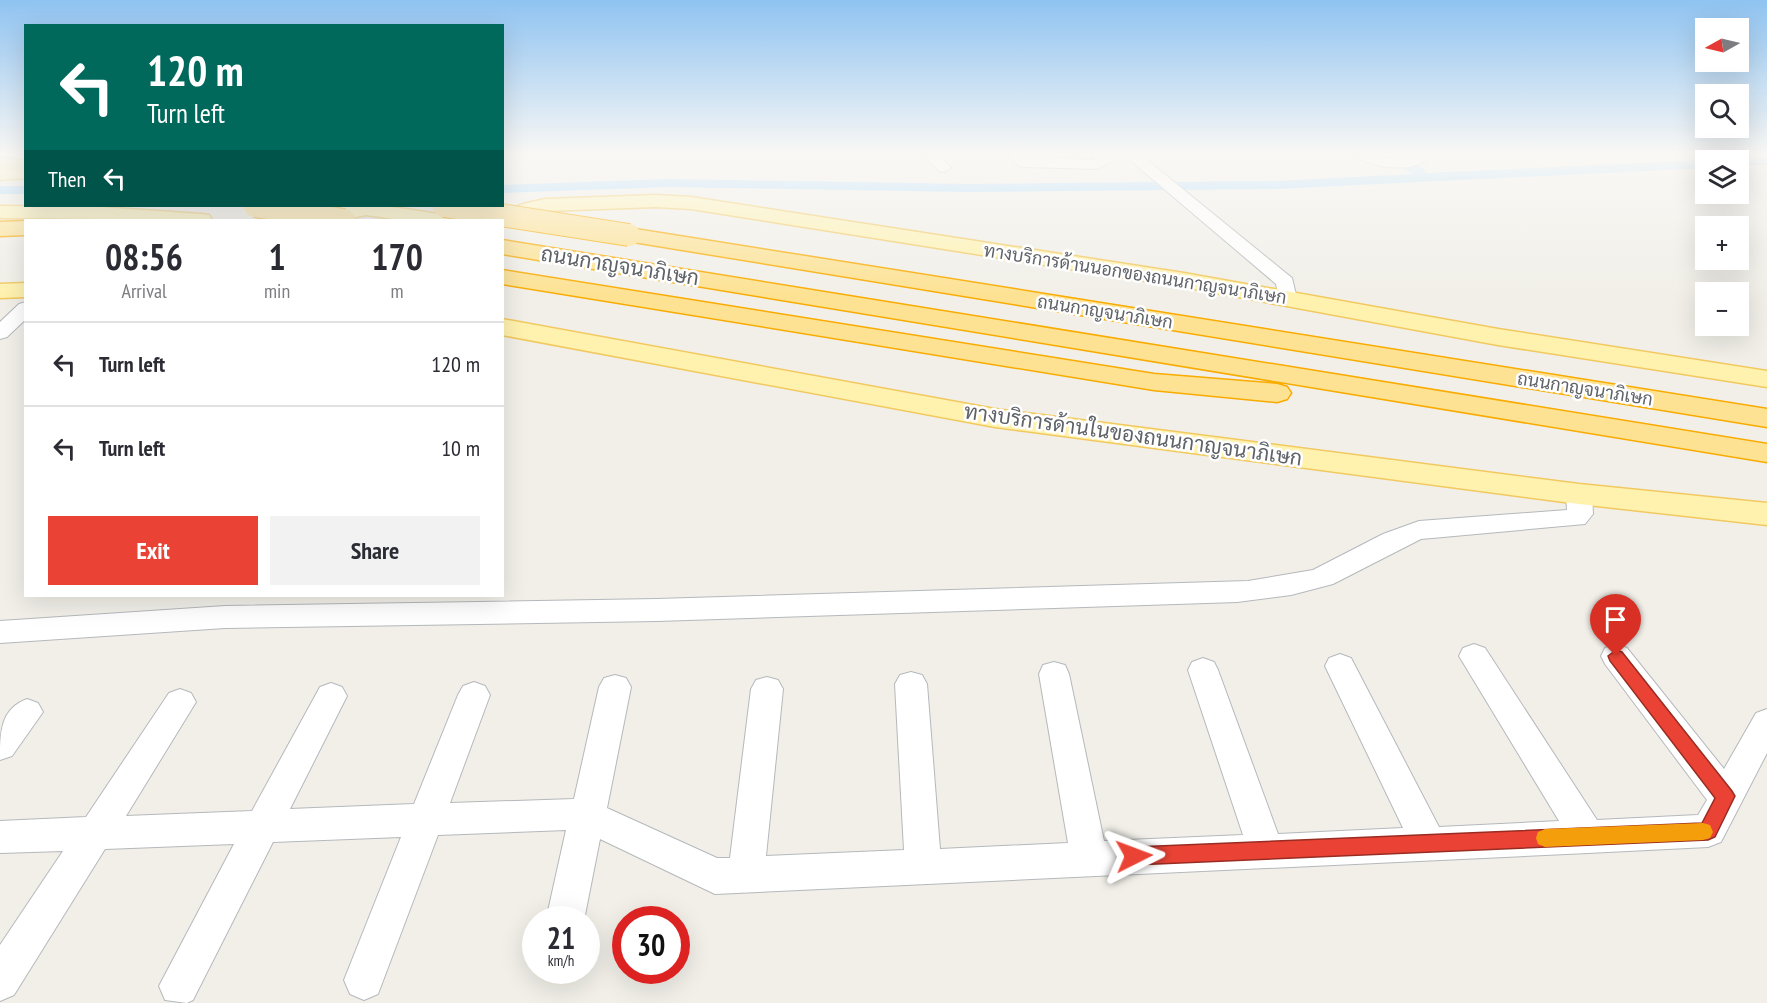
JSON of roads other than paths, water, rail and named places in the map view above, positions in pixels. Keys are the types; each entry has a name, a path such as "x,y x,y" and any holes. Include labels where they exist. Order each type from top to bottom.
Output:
{"highway":[{"path":"261,207 338,219"},
{"name":"ถนนกาญจนาภิเษก","path":"450,207 1767,418"},
{"path":"0,229 24,228"},
{"name":"ถนนกาญจนาภิเษก","path":"505,248 1767,453"},
{"path":"504,278 1154,382 1569,421"}],"main road":[{"name":"ทางบริการด้านนอกของถนนกาญจนาภิเษก","path":"504,220 530,208 545,205 634,202"},
{"name":"ทางบริการด้านนอกของถนนกาญจนาภิเษก","path":"670,202 691,203 1276,297 1510,339 1767,379"},
{"path":"328,219 347,211 366,209 432,219"},
{"path":"0,212 100,213 187,219"},
{"path":"0,291 24,290"},
{"name":"ทางบริการด้านในของถนนกาญจนาภิเษก","path":"504,327 995,418 1579,494 1767,514"}],"street":[{"path":"1180,202 1285,282 1276,297"},
{"path":"0,333 24,310"},
{"path":"0,632 225,617 657,610 1236,592 1290,586 1325,576 1394,537 1419,531 1576,518 1580,514 1579,494"},
{"path":"1474,656 1588,837"},
{"path":"1616,656 1725,796"},
{"path":"1340,666 1429,843"},
{"path":"1203,670 1266,850"},
{"path":"1054,674 1089,858"},
{"path":"911,684 923,866"},
{"path":"568,906 615,687"},
{"path":"746,875 767,689"},
{"path":"364,980 474,695"},
{"path":"179,987 331,696"},
{"path":"0,981 98,833 180,702"},
{"path":"0,746 27,712"},
{"path":"0,837 426,818 586,815 715,876 1708,831 1767,722"}]}
